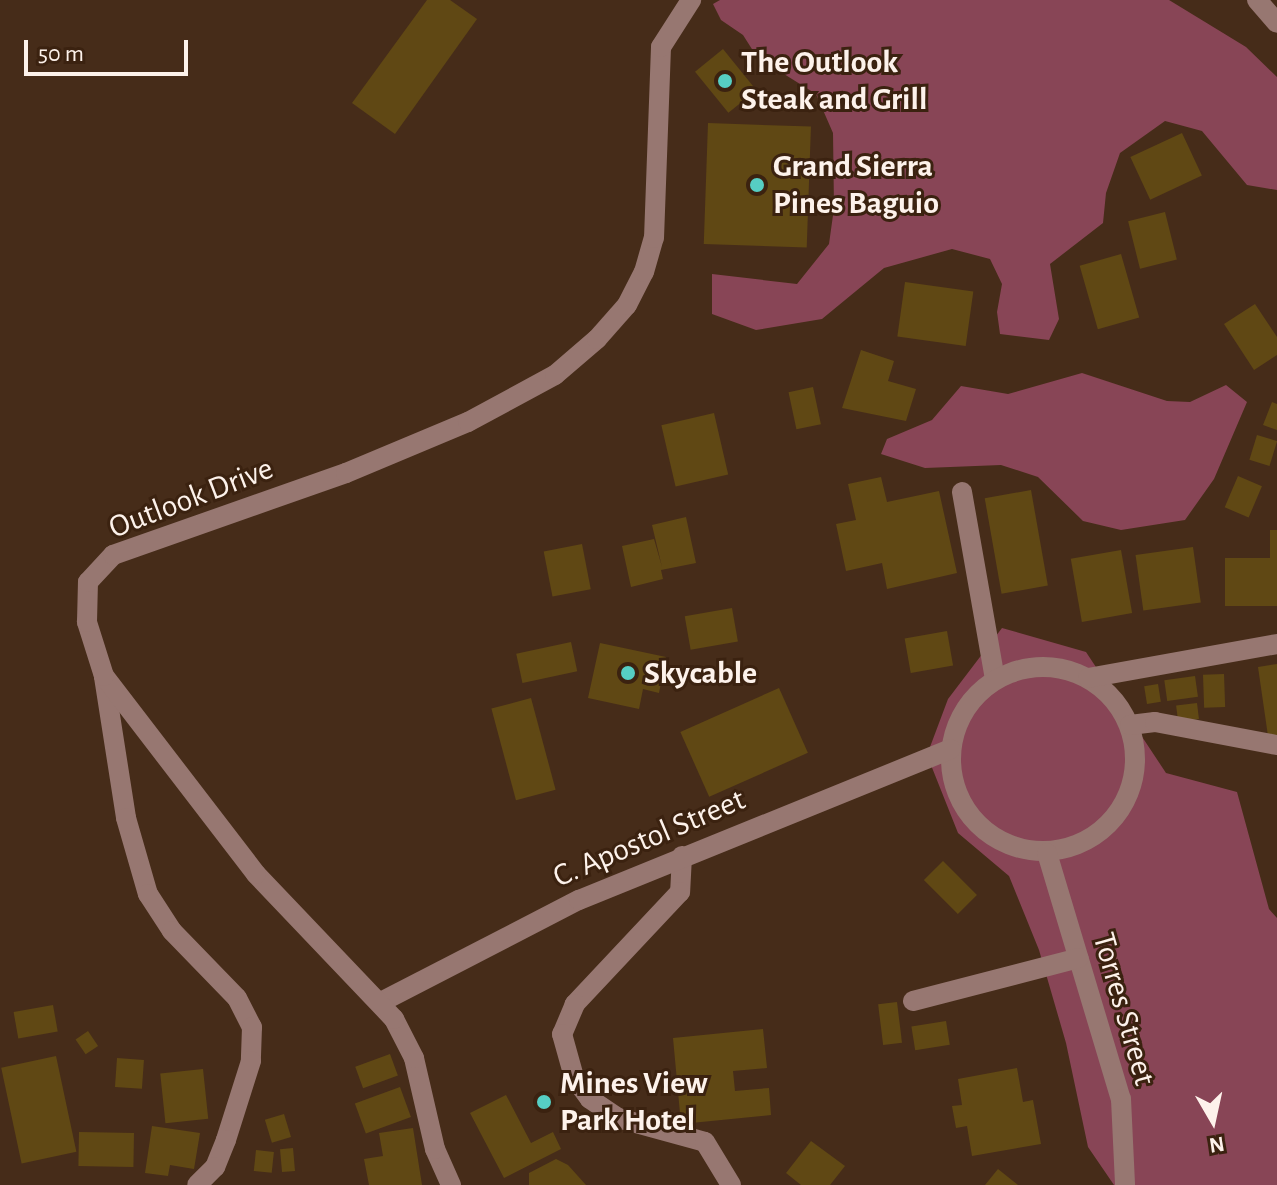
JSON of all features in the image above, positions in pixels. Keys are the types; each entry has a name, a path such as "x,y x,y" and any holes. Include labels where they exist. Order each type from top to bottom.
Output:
{"street":[{"name":"Outlook Drive","path":"451,1185 435,1149 414,1058 381,1002 256,874 104,676 87,622 88,582 113,555 346,473 468,422 555,375 607,328 644,272 654,238 661,47 691,0"},
{"path":"1257,0 1277,23"},
{"path":"962,492 995,679"},
{"path":"1088,678 1277,644"},
{"path":"1025,668 1057,668 1088,678 1120,706 1130,725 1136,760 1129,795 1110,824 1081,845 1047,853 1007,846 974,823 954,788 950,749 957,721 973,697 995,679 1025,668"},
{"path":"104,676 126,818 148,894 172,931 237,998 252,1027 251,1061 226,1140 215,1167 197,1185"},
{"path":"1130,725 1155,722 1277,745"},
{"name":"C. Apostol Street","path":"381,1002 579,900 950,749"},
{"name":"Torres Street","path":"1047,853 1121,1099 1125,1185"},
{"path":"682,856 680,892 575,1004 562,1034 574,1077 590,1099 618,1118 705,1142 731,1185"},
{"path":"913,1001 1079,958"}],"shaded area":[{"path":"720,0 1169,0 1246,47 1277,77 1277,190 1247,185 1202,131 1165,121 1120,153 1106,193 1103,223 1050,264 1059,319 1049,340 1000,334 997,312 1002,284 990,259 952,249 884,268 822,319 756,330 712,314 712,274 797,284 829,244 834,208 833,133 816,94 757,57 743,35 721,20 713,4"},
{"path":"1082,373 1167,401 1190,402 1226,385 1247,402 1214,479 1185,520 1121,530 1083,521 1038,477 1001,465 925,468 881,454 887,439 932,420 961,386 1008,394"},
{"path":"1002,628 1086,652 1166,773 1237,792 1269,909 1277,918 1277,1185 1114,1185 1088,1147 1066,1043 1039,950 1009,876 958,833 927,755 948,699"}],"building":[{"path":"427,0 450,0 477,19 395,134 352,103"},
{"name":"The Outlook Steak and Grill","path":"723,49 756,90 728,113 695,72"},
{"name":"Grand Sierra Pines Baguio","path":"708,123 811,127 807,248 704,244"},
{"path":"1182,133 1202,176 1150,200 1130,157"},
{"path":"1165,212 1177,260 1140,269 1128,221"},
{"path":"1121,254 1139,317 1098,329 1080,266"},
{"path":"905,282 973,292 966,346 897,336"},
{"path":"1255,304 1277,337 1277,355 1254,370 1224,324"},
{"path":"861,350 894,361 888,381 916,389 906,421 842,408"},
{"path":"813,387 821,424 796,429 789,392"},
{"path":"1272,402 1277,404 1277,430 1263,425"},
{"path":"714,413 728,474 676,487 661,425"},
{"path":"1257,435 1277,441 1269,466 1249,460"},
{"path":"1238,476 1262,486 1249,517 1225,507"},
{"path":"881,477 887,502 939,491 957,573 887,589 882,563 846,571 836,524 856,520 848,484"},
{"path":"1031,490 1048,586 1002,594 985,498"},
{"path":"686,517 696,563 661,570 663,579 631,587 622,546 654,539 662,567 652,525"},
{"path":"1270,530 1277,530 1277,606 1225,606 1225,558 1270,558"},
{"path":"582,544 591,589 552,597 544,551"},
{"path":"1193,547 1201,602 1143,611 1136,555"},
{"path":"1121,550 1132,613 1082,622 1071,559"},
{"path":"732,608 738,641 691,650 685,616"},
{"path":"947,631 953,665 911,673 905,638"},
{"path":"571,642 577,671 522,683 516,654"},
{"name":"Skycable","path":"600,643 666,657 659,693 643,689 639,709 588,698"},
{"path":"1277,664 1277,735 1268,736 1258,667"},
{"path":"1224,674 1225,707 1204,708 1203,675"},
{"path":"1195,676 1198,697 1167,701 1164,680"},
{"path":"1158,684 1161,702 1147,704 1144,686"},
{"path":"779,688 808,753 709,797 680,732"},
{"path":"531,698 556,790 516,800 491,709"},
{"path":"1197,703 1199,719 1178,721 1176,706"},
{"path":"943,861 977,895 958,914 924,880"},
{"path":"897,1002 902,1043 883,1045 878,1004"},
{"path":"53,1005 58,1032 18,1039 14,1012"},
{"path":"946,1021 950,1045 915,1050 911,1026"},
{"path":"763,1029 767,1068 733,1071 735,1091 769,1088 771,1115 681,1124 673,1038"},
{"path":"88,1031 98,1046 86,1054 76,1039"},
{"path":"390,1054 398,1076 363,1088 355,1067"},
{"path":"56,1056 76,1152 22,1164 1,1068"},
{"path":"117,1058 144,1060 142,1089 115,1087"},
{"path":"1017,1068 1023,1102 1033,1100 1041,1144 972,1156 967,1126 956,1128 952,1106 962,1105 958,1079"},
{"path":"203,1069 208,1119 165,1123 160,1073"},
{"path":"400,1087 411,1117 366,1133 355,1103"},
{"path":"506,1095 531,1143 553,1132 561,1149 504,1178 470,1113"},
{"path":"284,1114 291,1137 272,1143 265,1120"},
{"path":"152,1126 200,1133 194,1169 170,1165 168,1176 145,1173"},
{"path":"413,1128 422,1185 369,1185 364,1159 383,1156 379,1133"},
{"path":"79,1132 134,1133 133,1167 78,1166"},
{"path":"811,1141 845,1166 830,1185 801,1185 786,1173"},
{"path":"293,1148 295,1171 282,1172 280,1149"},
{"path":"256,1150 274,1152 272,1173 254,1171"},
{"path":"556,1159 568,1165 586,1185 529,1185 529,1173"},
{"path":"998,1169 1018,1185 985,1185"}],"place":[{"name":"The Outlook Steak and Grill","path":"725,81"},
{"name":"Grand Sierra Pines Baguio","path":"757,185"},
{"name":"Skycable","path":"628,673"},
{"name":"Mines View Park Hotel","path":"544,1102"}]}
